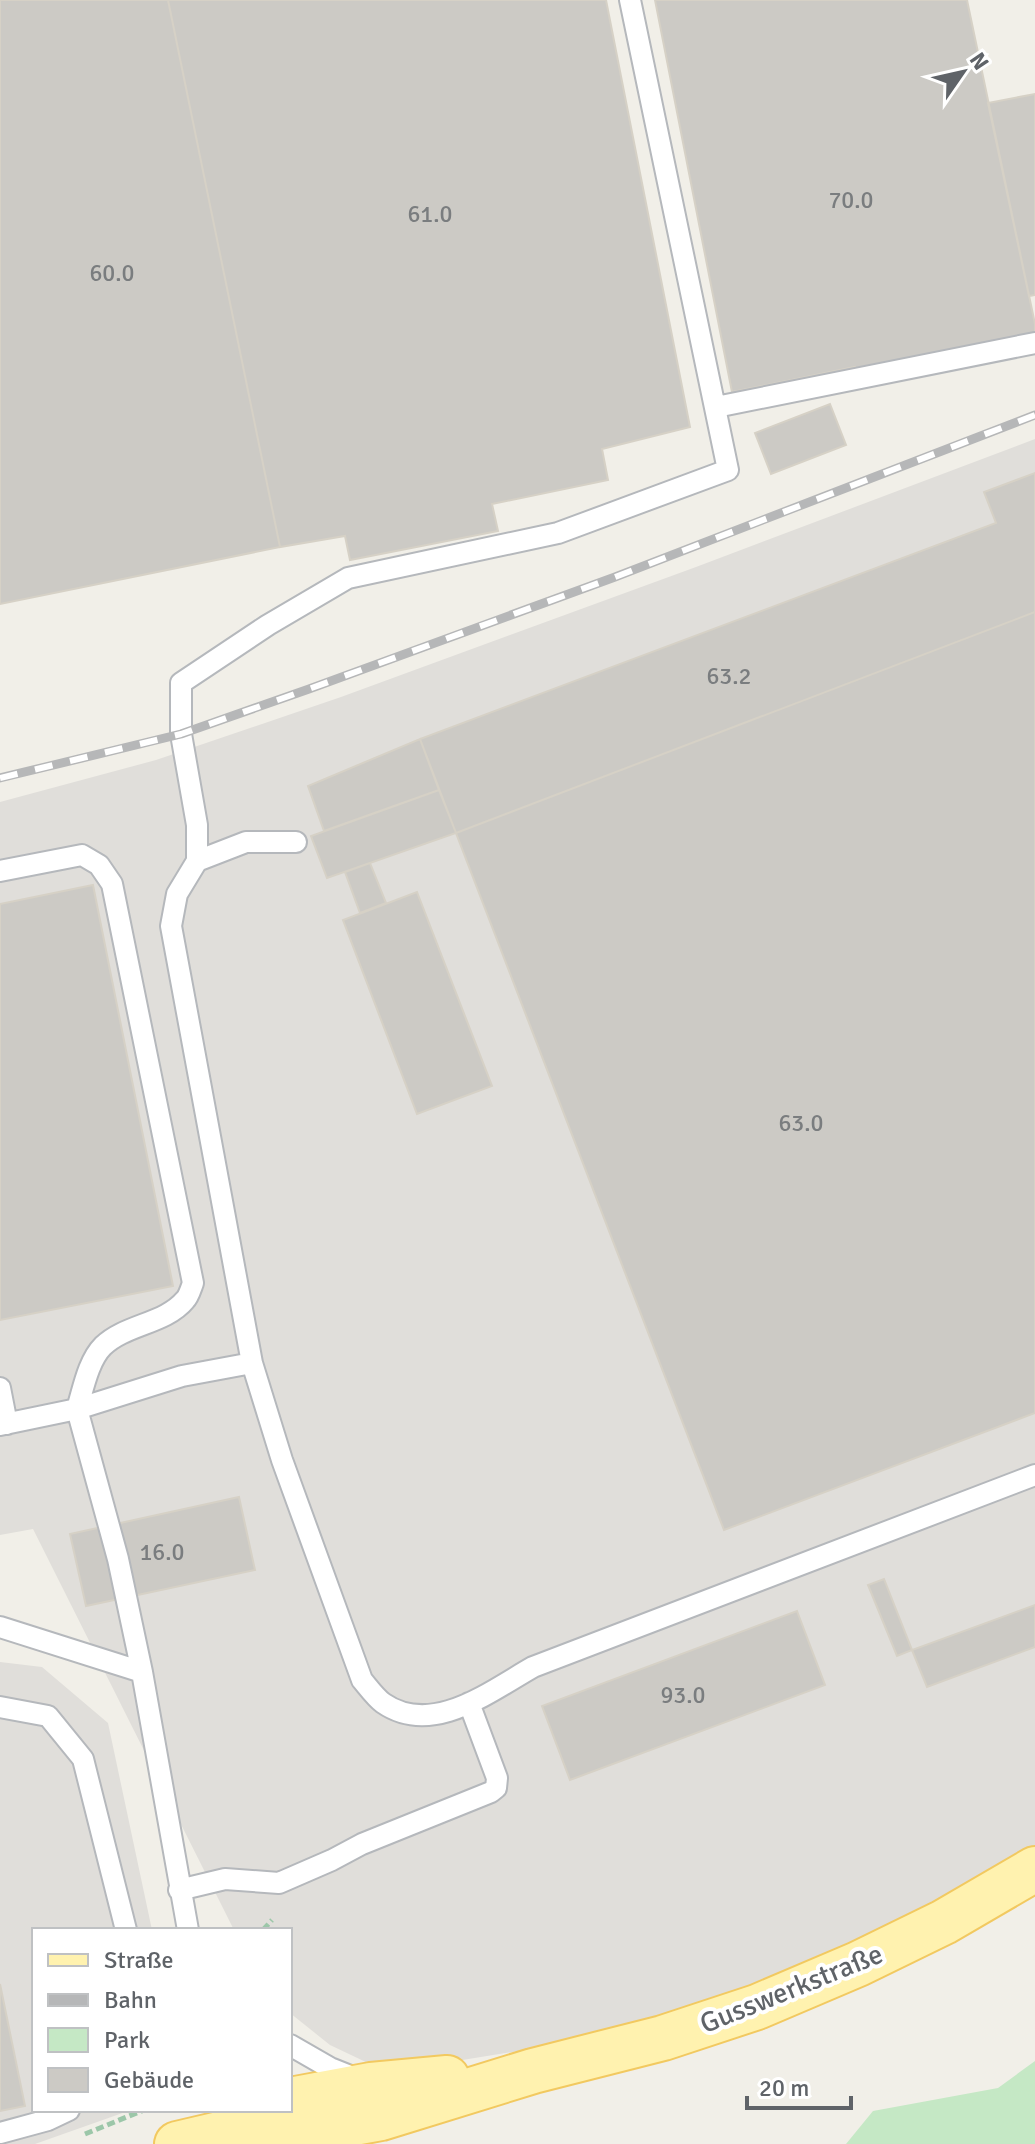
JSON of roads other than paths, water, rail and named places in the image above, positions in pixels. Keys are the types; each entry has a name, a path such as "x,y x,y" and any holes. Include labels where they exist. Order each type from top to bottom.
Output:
{"main road":[{"name":"Gusswerkstraße","path":"227,2123 300,2133 381,2118 533,2071 663,2038 757,2007 858,1964 944,1922 1035,1869"},
{"name":"Gusswerkstraße","path":"292,2100 371,2085 533,2071"}],"lane":[{"path":"630,0 728,470 558,533 348,578 268,625 181,683 181,734 197,825 197,861 177,894 171,926 252,1363 282,1460 362,1680 381,1702 406,1714 432,1716 469,1703 533,1667 1035,1475"},
{"path":"716,407 1035,343"},
{"path":"197,861 246,842 296,842"},
{"path":"0,871 82,855 99,865 112,884 193,1283 186,1300 122,1333 102,1347 92,1362 77,1409 118,1559 142,1672 188,1928"},
{"path":"0,1388 4,1424 77,1409 182,1376 252,1363"},
{"path":"0,1627 142,1672"},
{"path":"179,1890 225,1879 279,1883 362,1844 491,1792 496,1788 497,1778 469,1703"},
{"path":"0,1707 48,1716 83,1759 125,1928"},
{"path":"292,2046 330,2068 371,2085"},
{"path":"0,2133 48,2120 65,2112"}],"railway":[{"path":"0,778 181,734 615,577 1035,415"}]}
